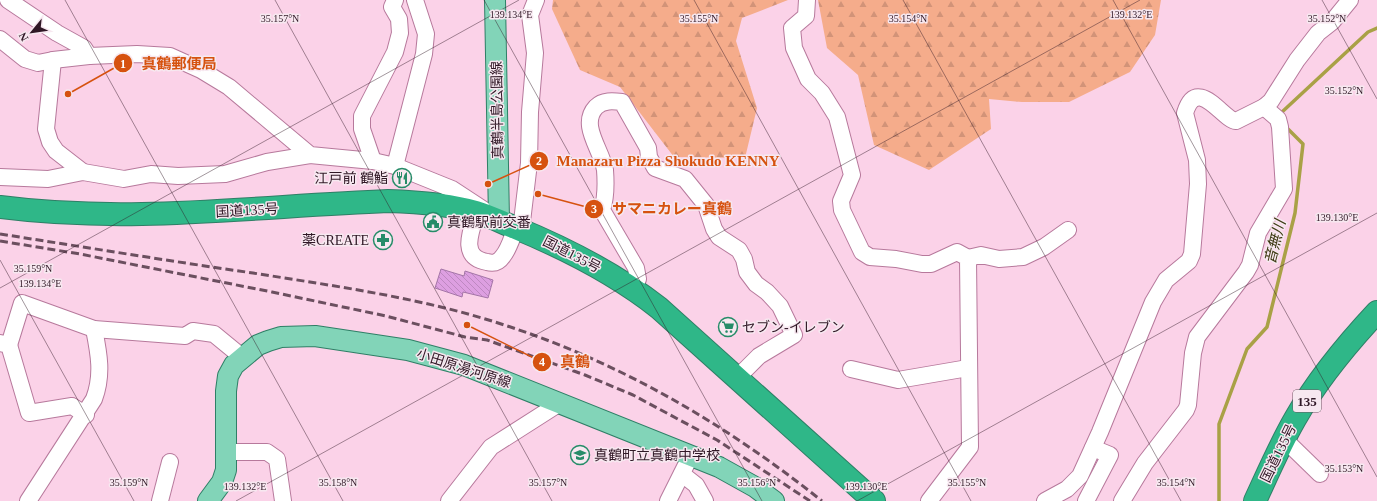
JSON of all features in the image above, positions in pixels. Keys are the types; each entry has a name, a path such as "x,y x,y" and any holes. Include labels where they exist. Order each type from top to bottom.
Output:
{"highway":[{"name":"国道135号","path":"0,207 76,214 131,215 197,213 388,201 420,203 477,212 560,246 632,288 660,308 874,501"},
{"name":"国道135号","path":"1255,501 1284,439 1298,414 1321,380 1377,312"}],"main road":[{"name":"真鶴半島公園線","path":"495,0 512,226"},
{"name":"小田原湯河原線","path":"208,501 222,482 226,470 226,391 231,370 242,357 258,345 281,337 315,336 415,352 464,365 719,467 755,487 774,501"}],"street":[{"path":"8,0 57,33 84,48 89,56"},
{"path":"373,161 362,129 362,116 395,52 400,33 399,19 392,7 395,0"},
{"path":"395,166 424,54 426,34 415,0"},
{"path":"477,212 472,228 469,247 470,253 476,260 488,263 497,262 504,256 529,164 530,112 535,53 530,16 536,0"},
{"path":"806,0 806,16 792,28 794,48 808,79 822,93 837,117 852,175 841,201 842,210 862,252 870,257 896,259 922,264 931,264 957,252 968,258 981,255 999,259 1024,257 1044,247 1068,230"},
{"path":"1045,501 1074,483 1093,448 1153,302 1166,280 1189,260 1192,254 1198,184 1197,160 1185,113 1187,109 1192,101 1199,98 1211,101 1228,118 1236,121 1264,107 1271,101 1287,74 1318,33 1332,22 1350,0"},
{"path":"0,39 25,59 38,63 89,56 137,54 170,56 201,70 229,87 310,155"},
{"path":"54,60 46,129 50,142 56,151 83,172"},
{"path":"632,288 638,279 636,268 602,210 605,201 604,169 589,124 591,113 599,104 611,101 622,102 648,148 649,157 655,168 685,179 706,205 714,229 719,237 739,250 744,259 748,272 756,284 767,292 780,306 794,335 759,356 737,378"},
{"path":"1122,501 1145,463 1186,410 1189,400 1193,353 1197,337 1246,272 1250,265 1258,233 1284,189 1280,128 1278,119 1264,107"},
{"path":"0,177 48,179 83,172 124,179 151,174 178,176 225,174 267,162 310,155 373,161 395,166 452,189 512,226"},
{"path":"929,501 970,447 968,258"},
{"path":"86,415 72,406 29,413 5,344 22,303 94,329 185,336 193,331 214,334 242,357"},
{"path":"28,501 86,415 99,386 100,363 94,329"},
{"path":"851,370 898,380 968,368"},
{"path":"449,501 491,447 560,403"},
{"path":"1284,439 1320,474"},
{"path":"1086,501 1110,455 1093,448"},
{"path":"227,452 267,452 277,460 282,501"},
{"path":"668,501 691,455"},
{"path":"160,501 170,462"},
{"path":"682,474 696,484 705,501"}],"green space":[{"path":"553,0 788,0 742,18 736,41 757,108 745,158 674,157 620,87 580,70 552,9"},
{"path":"818,0 1161,0 1155,35 1130,72 1069,102 1022,102 989,99 991,129 929,170 874,145 858,75 827,48"}],"building":[{"path":"441,269 464,276 465,271 493,280 488,298 463,292 462,297 435,288"}],"waterway":[{"name":"音無川","path":"1282,115 1282,112 1368,32 1377,28"},
{"name":"音無川","path":"1219,501 1219,424 1247,349 1267,327 1295,213 1303,144 1285,126"}],"railway":[{"path":"0,234 375,293 465,313 495,322 540,337 583,355 667,396 746,445 822,501"},
{"path":"0,241 80,254 272,292 386,316 465,337 487,340 585,375 633,395 717,440 810,501"}],"place":[{"name":"真鶴郵便局","path":"68,94"},
{"name":"江戸前 鶴鮨","path":"402,178"},
{"name":"Manazaru Pizza Shokudo KENNY","path":"488,184"},
{"name":"サマニカレー真鶴","path":"538,194"},
{"name":"真鶴駅前交番","path":"433,222"},
{"name":"薬CREATE","path":"383,240"},
{"name":"真鶴","path":"467,325"},
{"name":"セブン-イレブン","path":"728,327"},
{"name":"真鶴町立真鶴中学校","path":"580,455"}]}
